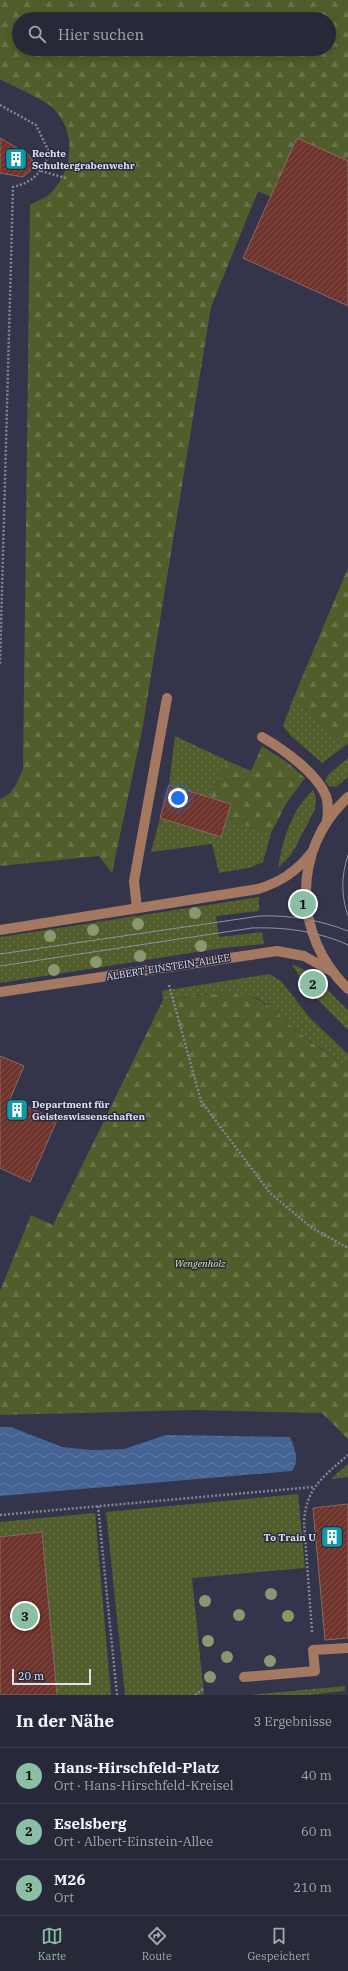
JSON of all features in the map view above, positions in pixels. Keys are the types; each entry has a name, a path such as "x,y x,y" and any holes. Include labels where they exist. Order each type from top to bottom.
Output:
{"street":[{"path":"137,908 134,881 167,698"},
{"path":"262,738 276,745 297,762 321,787 328,802 327,821"},
{"path":"348,798 327,821 312,852 306,881 306,906 316,944 332,971 348,989"},
{"path":"0,930 238,893 267,886 290,875 312,852"},
{"name":"ALBERT-EINSTEIN-ALLEE","path":"0,992 277,951 304,956 332,971"},
{"path":"244,1677 315,1670 313,1650 348,1648"}],"path":[{"path":"0,106 36,125 50,154 41,171 26,184 13,187 0,664"},
{"path":"41,171 66,178"},
{"path":"168,984 201,1101 270,1193 312,1228 348,1248"},
{"path":"313,1650 304,1510 313,1487 348,1455"},
{"path":"0,1515 313,1487"},
{"path":"98,1506 117,1695"},
{"path":"195,1695 203,1689"}],"green space":[{"path":"0,0 348,0 348,231 258,191 211,307 142,731 112,873 99,856 0,866 0,799 12,791 23,769 30,205 49,195 59,183 68,162 70,150 66,127 60,117 52,107 35,96 0,79"},
{"path":"348,568 348,744 346,745 293,699"},
{"path":"293,699 346,745 322,763 291,736 283,726"},
{"path":"175,736 228,761 209,798 169,785"},
{"path":"262,746 288,763 305,778 287,802 271,833 226,820 231,804 209,798 228,761 251,771"},
{"path":"348,758 348,777 336,787 329,786 325,781 328,775"},
{"path":"313,790 316,798 315,809 290,856 278,868 282,847 289,826 299,806"},
{"path":"160,818 221,836 226,820 271,833 263,862 249,868 219,873 212,844 151,852"},
{"path":"259,897 259,911 216,916 219,937 262,932 264,944 222,948 0,983 0,937"},
{"path":"292,965 301,968 316,978 348,1010 348,1030 310,992"},
{"path":"269,974 281,981 310,1018 348,1054 348,1067 302,1035 268,1005 257,998 227,992 163,1000 162,991"},
{"name":"Wengenholz","path":"227,992 241,994 261,1001 277,1012 292,1027 348,1067 348,1439 322,1413 194,1410 0,1415 0,1291 31,1215 53,1225 163,1000"},
{"path":"348,1464 348,1477 331,1479"},
{"path":"298,1494 305,1568 192,1578 204,1695 125,1695 106,1512"},
{"path":"95,1513 111,1695 57,1695 42,1533 0,1537 0,1522"},
{"path":"345,1686 345,1691 307,1695 250,1695"}],"water":[{"path":"0,1427 11,1427 62,1447 92,1450 124,1449 166,1435 290,1437 296,1454 296,1462 292,1471 0,1496"}],"building":[{"name":"Rechte Schultergrabenwehr","path":"0,138 29,155 34,163 30,171 23,177 0,173"},
{"path":"297,138 348,161 348,306 243,258"},
{"path":"169,785 231,804 221,837 160,818"},
{"name":"Department für Geisteswissenschaften","path":"0,1056 24,1066 10,1099 57,1120 30,1182 0,1168"},
{"name":"To Train U","path":"348,1504 348,1638 325,1640 313,1508"},
{"path":"42,1532 57,1695 0,1695 0,1537"}],"tram line":[{"path":"348,855 343,878 344,901 348,916"},
{"path":"0,954 260,916 282,916 305,919 348,931"},
{"path":"0,966 252,928 289,929 313,933 348,945"}],"place":[{"name":"Rechte Schultergrabenwehr","path":"16,159"},
{"name":"Hans-Hirschfeld-Platz","path":"303,904"},
{"name":"Eselsberg","path":"313,984"},
{"name":"Department für Geisteswissenschaften","path":"17,1110"},
{"name":"To Train U","path":"332,1537"},
{"name":"M26","path":"25,1616"}]}
